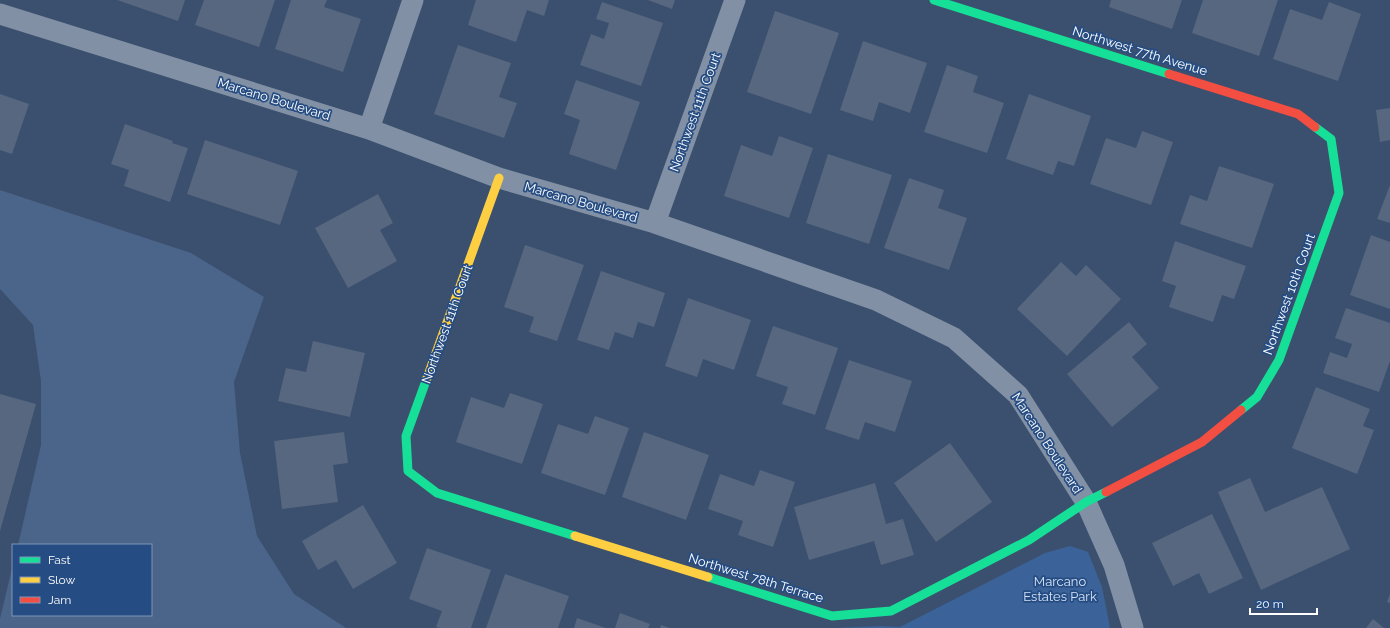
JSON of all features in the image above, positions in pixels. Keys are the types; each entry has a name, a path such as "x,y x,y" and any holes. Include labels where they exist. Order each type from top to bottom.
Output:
{"street":[{"path":"369,129 413,0"},
{"name":"Northwest 11th Court","path":"655,223 735,0"},
{"name":"Northwest 77th Avenue","path":"934,0 1298,114 1331,139"},
{"name":"Marcano Boulevard","path":"0,14 369,129 499,178 655,223 876,300 954,338 1018,394 1086,502 1114,565 1133,628"},
{"name":"Northwest 10th Court","path":"1086,502 1202,442 1257,397 1279,360 1339,193 1331,139"},
{"name":"Northwest 11th Court","path":"408,471 406,436 499,178"},
{"name":"Northwest 78th Terrace","path":"408,471 437,493 832,616 891,611 1029,540 1086,502"}],"green space":[{"name":"Marcano Estates Park","path":"1070,546 1088,552 1102,587 1110,628 835,628 881,626 900,627 1045,553"}],"shaded area":[{"path":"0,190 191,253 264,297 234,382 240,453 257,536 294,594 346,628 0,628 0,619 12,568 12,616 152,616 152,544 18,544 41,445 41,381 33,325 0,289"}],"building":[{"path":"117,0 185,0 178,21"},
{"path":"204,0 275,0 259,47 195,25"},
{"path":"291,0 327,0 324,7 361,19 343,72 275,49"},
{"path":"476,0 549,0 544,16 527,10 516,42 468,25"},
{"path":"648,0 675,0 672,9"},
{"path":"1111,0 1182,0 1172,29 1109,7"},
{"path":"1203,0 1278,0 1259,56 1192,33"},
{"path":"602,2 663,23 641,86 580,65 591,34 604,39 609,23 596,19"},
{"path":"1329,2 1361,14 1338,81 1273,59 1290,9 1322,20"},
{"path":"775,11 839,33 811,114 747,92"},
{"path":"863,41 927,63 910,113 879,102 873,121 840,110"},
{"path":"458,45 511,63 499,97 517,103 504,138 434,114"},
{"path":"947,65 978,76 973,92 1004,103 987,153 924,132"},
{"path":"576,80 640,102 616,170 569,154 580,120 564,114"},
{"path":"0,94 29,104 12,154 0,150"},
{"path":"1029,94 1091,116 1074,166 1058,161 1053,175 1006,159"},
{"path":"1390,108 1390,140 1380,142 1376,110"},
{"path":"125,124 173,141 172,143 188,148 170,202 124,186 129,170 111,164"},
{"path":"1142,131 1173,142 1151,205 1090,184 1106,138 1136,148"},
{"path":"779,136 813,148 789,218 724,196 741,145 772,156"},
{"path":"205,140 298,171 280,225 187,194"},
{"path":"828,154 892,175 869,244 806,223"},
{"path":"1219,166 1274,184 1252,248 1180,224 1190,195 1207,201"},
{"path":"909,178 944,190 938,208 967,218 949,270 884,248"},
{"path":"1390,185 1390,223 1377,219"},
{"path":"378,194 393,223 380,230 397,261 348,288 315,228"},
{"path":"1371,235 1390,242 1390,309 1350,295"},
{"path":"1175,241 1246,266 1234,299 1222,295 1213,322 1169,307 1176,286 1162,281"},
{"path":"525,245 584,265 557,341 529,332 534,317 504,307"},
{"path":"1061,262 1076,276 1086,265 1121,299 1067,356 1017,309"},
{"path":"601,271 665,293 654,327 638,322 633,338 615,332 609,350 577,340"},
{"path":"688,298 751,320 734,370 703,359 697,377 665,366"},
{"path":"1346,308 1390,323 1390,361 1379,392 1323,373 1330,352 1347,358 1352,344 1335,338"},
{"path":"1129,322 1147,344 1132,357 1159,388 1112,427 1067,374"},
{"path":"773,326 838,348 815,415 782,404 788,387 756,376"},
{"path":"313,341 365,353 350,417 278,401 286,368 306,372"},
{"path":"849,360 912,381 895,432 865,422 859,440 825,429"},
{"path":"1316,387 1370,409 1363,426 1374,430 1357,474 1292,448"},
{"path":"510,393 543,404 522,464 456,442 471,397 504,408"},
{"path":"0,394 36,404 0,531"},
{"path":"595,416 629,428 605,495 541,473 558,424 588,434"},
{"path":"344,432 348,463 333,465 338,502 282,509 274,441"},
{"path":"644,432 709,455 686,520 622,497"},
{"path":"950,443 992,502 936,542 894,483"},
{"path":"760,470 795,482 773,547 738,535 743,521 708,509 720,474 754,486"},
{"path":"1250,478 1265,512 1322,487 1350,549 1261,590 1218,492"},
{"path":"875,483 886,524 903,519 914,555 881,565 874,541 809,560 794,507"},
{"path":"363,505 397,563 353,589 336,560 318,570 302,541"},
{"path":"1212,514 1243,578 1209,594 1199,573 1173,586 1152,543"},
{"path":"427,548 491,570 471,628 436,627 442,611 409,599"},
{"path":"505,574 569,596 558,628 486,628"},
{"path":"1390,594 1390,603 1387,602"},
{"path":"620,613 650,624 648,628 615,628"},
{"path":"577,618 606,628 574,628"},
{"path":"1373,619 1384,628 1366,628"},
{"path":"661,625 670,628 660,628"}],"traffic: fast":[{"path":"934,0 1169,74"},
{"path":"1241,410 1257,397 1279,360 1339,193 1331,139 1315,127"},
{"path":"427,378 406,436 408,471 437,493 575,536"},
{"path":"708,577 832,616 891,611 1029,540 1086,502 1106,492"}],"traffic: slow":[{"path":"427,378 499,178"},
{"path":"575,536 708,577"}],"traffic: jam":[{"path":"1169,74 1298,114 1315,127"},
{"path":"1106,492 1202,442 1241,410"}]}
